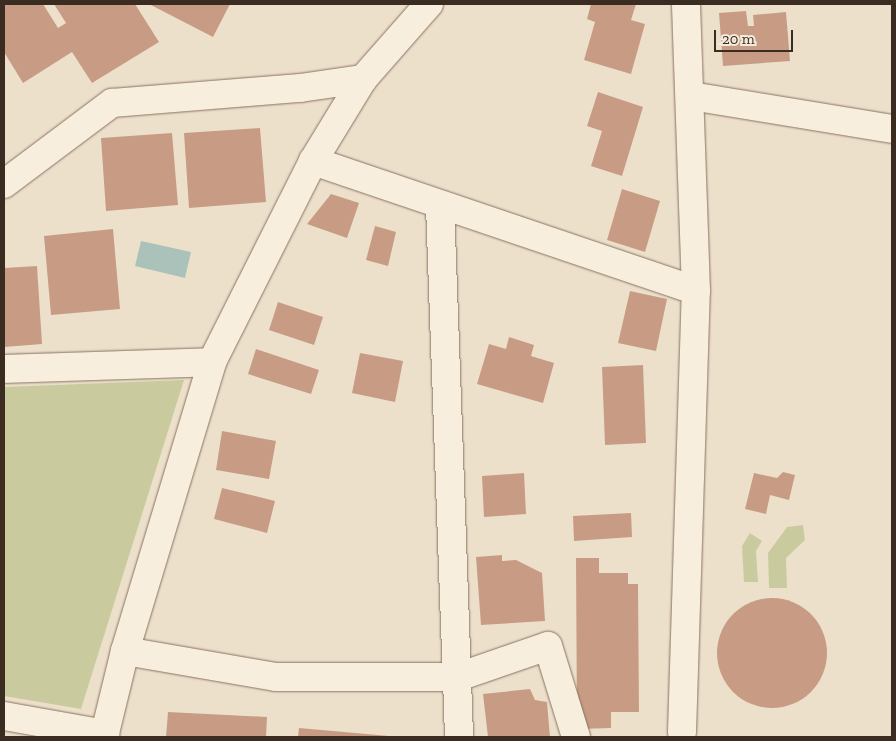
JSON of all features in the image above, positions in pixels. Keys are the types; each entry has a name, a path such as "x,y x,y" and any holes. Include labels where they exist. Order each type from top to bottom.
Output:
{"street":[{"path":"4,716 104,736 125,651 212,362 314,161 363,79 429,4"},
{"path":"679,736 696,291 691,96 686,4"},
{"path":"4,184 112,103 300,88 363,79"},
{"path":"691,96 892,129"},
{"path":"314,161 696,291"},
{"path":"440,205 459,737"},
{"path":"4,369 212,362"},
{"path":"125,651 276,676 458,677 548,646 576,737"}],"green space":[{"path":"184,380 81,709 4,696 4,387"},
{"path":"803,525 805,540 786,558 787,588 769,588 768,553 787,527"},
{"path":"750,533 762,541 756,551 758,582 744,582 742,546"}],"water":[{"path":"141,241 191,252 185,278 135,266"}],"building":[{"path":"4,4 43,4 58,28 66,23 54,4 135,4 159,42 92,83 72,52 23,83 4,52"},
{"path":"149,4 230,4 213,37"},
{"path":"591,4 636,4 631,20 645,24 631,74 584,60 595,22 587,19"},
{"path":"746,11 748,26 754,26 753,15 786,12 790,61 723,66 719,13"},
{"path":"598,92 643,107 622,176 591,166 602,131 587,126"},
{"path":"260,128 266,202 189,208 184,133"},
{"path":"172,133 178,205 106,211 101,138"},
{"path":"622,189 660,201 645,252 607,240"},
{"path":"331,194 359,203 347,238 307,224"},
{"path":"375,226 396,232 388,266 366,260"},
{"path":"113,229 120,309 51,315 44,236"},
{"path":"37,266 42,344 4,347 4,268"},
{"path":"630,291 667,299 656,351 618,343"},
{"path":"278,302 323,317 314,345 269,330"},
{"path":"509,337 534,345 531,356 554,363 543,403 477,384 489,344 506,349"},
{"path":"256,349 319,370 311,394 248,374"},
{"path":"360,353 403,361 395,402 352,393"},
{"path":"643,365 646,443 605,445 602,367"},
{"path":"222,431 276,441 269,479 216,470"},
{"path":"783,472 795,475 789,500 770,495 766,514 745,509 754,473 777,478"},
{"path":"524,473 526,514 484,517 482,476"},
{"path":"222,488 275,501 267,533 214,519"},
{"path":"631,513 632,537 574,541 573,516"},
{"path":"502,555 502,561 516,560 542,573 545,621 481,625 476,557"},
{"path":"576,558 599,558 599,573 628,573 628,584 638,584 639,712 611,712 611,728 577,729"},
{"path":"772,598 783,599 793,603 811,614 822,632 826,642 826,664 822,674 811,692 793,703 783,707 772,708 761,707 751,703 733,692 722,674 718,664 717,653 718,642 722,632 733,614 751,603 761,599"},
{"path":"530,689 535,700 547,702 550,737 488,737 483,694"},
{"path":"168,712 267,717 266,737 166,737"},
{"path":"299,728 389,736 389,737 298,737"}]}
